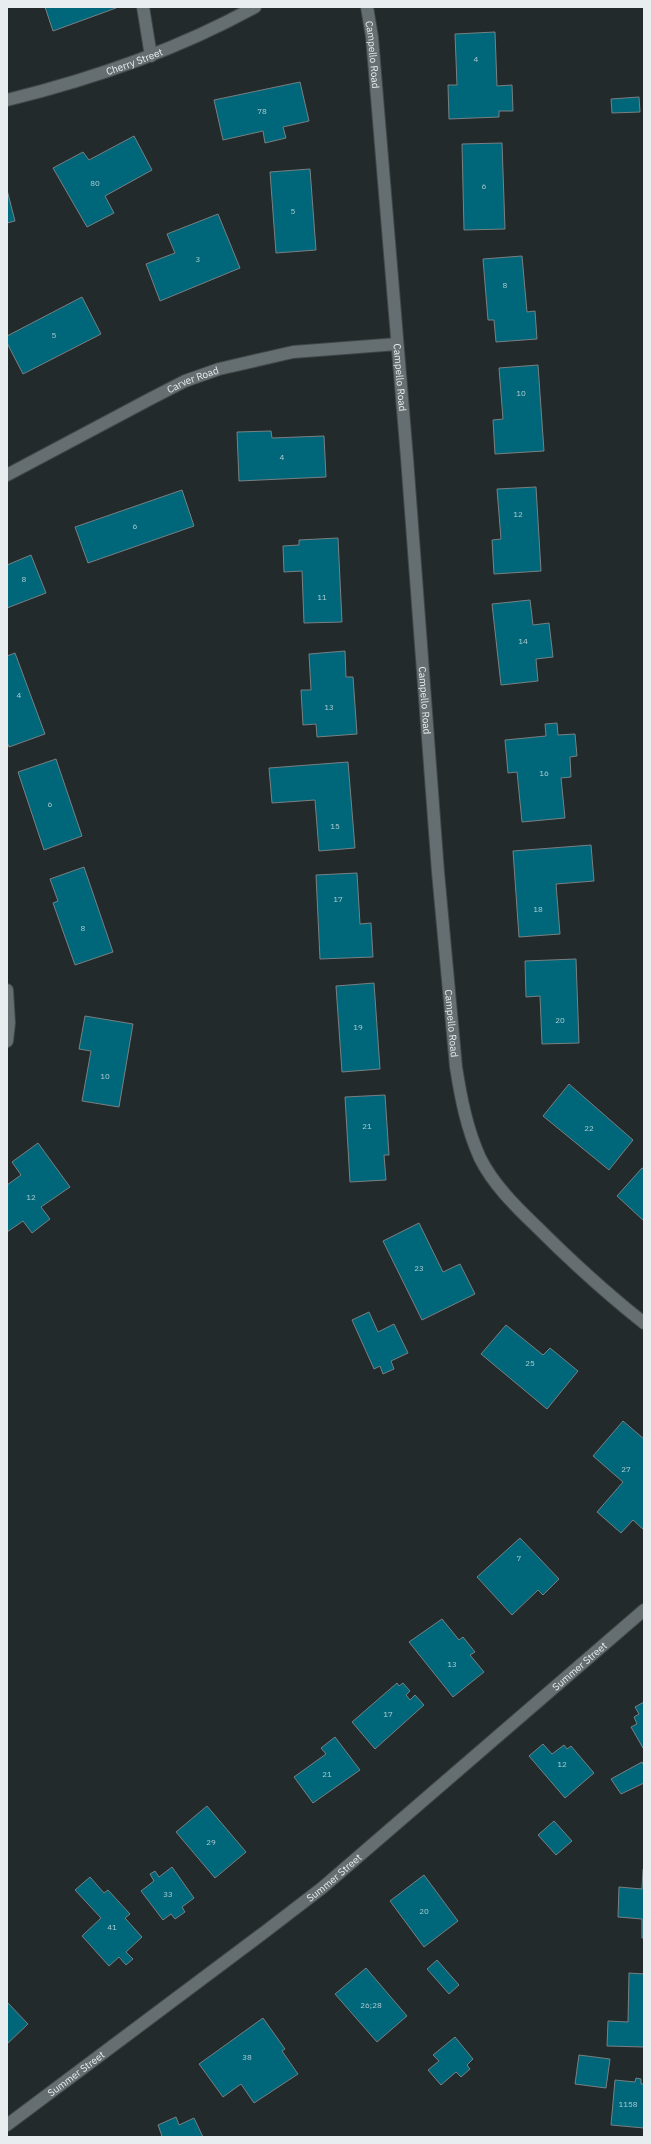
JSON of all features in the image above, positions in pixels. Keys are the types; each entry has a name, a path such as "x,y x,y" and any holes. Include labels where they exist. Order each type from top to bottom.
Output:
{"street":[{"path":"143,7 151,56"},
{"name":"Cherry Street","path":"7,100 57,88 151,56 200,35 255,7"},
{"name":"Campello Road","path":"367,7 372,37 439,880 456,1068 468,1130 481,1159 497,1184 519,1209 599,1285 644,1323"},
{"name":"Carver Road","path":"7,475 150,398 185,381 219,369 293,352 397,344"},
{"path":"7,990 9,1023 7,1041"},
{"name":"Summer Street","path":"7,2125 266,1932 322,1888 644,1610"}],"building":[{"path":"45,7 116,7 116,8 53,31"},
{"path":"495,32 497,86 512,85 513,111 499,111 499,117 449,119 448,85 457,85 455,34"},
{"path":"300,82 309,121 283,127 286,138 265,143 263,131 223,140 214,100"},
{"path":"639,97 640,112 612,113 611,99"},
{"path":"134,136 152,170 105,196 114,213 87,227 53,168 83,152 89,160"},
{"path":"502,143 505,229 464,230 462,144"},
{"path":"310,169 316,250 276,253 270,172"},
{"path":"7,190 15,221 7,223"},
{"path":"218,214 240,268 160,301 146,264 175,253 167,234"},
{"path":"522,256 527,312 535,311 537,339 496,342 494,320 488,320 483,259"},
{"path":"82,297 101,334 23,374 7,343 7,336"},
{"path":"538,365 544,451 495,454 493,420 503,419 499,368"},
{"path":"271,431 272,438 324,436 326,477 239,481 237,432"},
{"path":"536,487 541,571 494,574 492,540 501,539 497,489"},
{"path":"182,490 194,526 88,563 75,527"},
{"path":"338,538 342,622 304,623 302,571 284,572 283,546 299,545 299,540"},
{"path":"31,555 46,593 7,608 7,565"},
{"path":"530,600 533,625 549,623 553,657 536,659 538,681 501,685 492,604"},
{"path":"345,651 346,677 353,677 357,734 317,737 316,724 303,725 301,690 311,690 309,654"},
{"path":"15,653 45,734 9,747 7,742 7,656"},
{"path":"557,723 558,735 575,734 577,756 570,757 571,777 561,778 565,818 522,822 517,772 508,773 505,740 546,736 545,724"},
{"path":"56,759 82,836 44,850 18,772"},
{"path":"348,762 355,848 319,851 315,800 272,803 269,768"},
{"path":"591,845 594,881 556,884 560,934 519,937 513,851"},
{"path":"84,867 113,952 75,965 53,903 58,901 50,879"},
{"path":"357,873 360,924 371,923 373,957 320,959 316,875"},
{"path":"576,959 579,1043 542,1044 540,996 526,997 525,961"},
{"path":"374,983 380,1069 342,1072 336,986"},
{"path":"85,1016 133,1024 119,1107 82,1101 91,1051 79,1049"},
{"path":"569,1084 633,1140 609,1170 543,1116"},
{"path":"385,1095 389,1155 384,1155 386,1180 350,1182 345,1097"},
{"path":"38,1143 70,1187 41,1207 50,1219 32,1233 23,1221 7,1232 7,1185 21,1175 12,1162"},
{"path":"642,1168 644,1169 644,1221 617,1196"},
{"path":"419,1223 443,1272 460,1264 475,1294 422,1320 383,1241"},
{"path":"369,1312 378,1332 394,1324 408,1353 391,1361 394,1369 383,1374 380,1366 374,1369 352,1320"},
{"path":"506,1325 543,1355 550,1348 578,1371 547,1409 481,1354"},
{"path":"623,1421 644,1439 644,1530 633,1520 621,1533 597,1512 623,1482 593,1456"},
{"path":"520,1538 559,1579 543,1595 538,1590 512,1615 477,1577"},
{"path":"442,1619 459,1640 463,1637 475,1652 470,1655 484,1672 453,1697 409,1642"},
{"path":"397,1683 399,1686 403,1683 410,1691 406,1695 410,1700 415,1695 424,1705 375,1749 352,1722"},
{"path":"644,1702 643,1748 631,1727 637,1724 634,1717 639,1714 635,1707"},
{"path":"335,1737 360,1770 313,1803 294,1777 326,1754 321,1748"},
{"path":"543,1744 552,1754 564,1745 567,1749 571,1746 594,1773 565,1798 529,1756"},
{"path":"642,1762 644,1766 644,1783 621,1794 611,1779"},
{"path":"207,1806 246,1852 215,1878 176,1832"},
{"path":"554,1821 572,1841 556,1855 538,1835"},
{"path":"172,1867 194,1898 182,1907 185,1912 175,1919 171,1914 163,1920 141,1891 154,1881 150,1874 155,1871 159,1877"},
{"path":"643,1869 644,1938 642,1938 642,1919 618,1917 619,1887 642,1889"},
{"path":"424,1875 458,1921 424,1947 390,1901"},
{"path":"90,1877 104,1893 108,1890 130,1914 125,1918 142,1937 126,1952 133,1959 126,1965 119,1957 109,1966 82,1936 101,1918 75,1890"},
{"path":"437,1960 459,1985 449,1994 427,1969"},
{"path":"366,1968 407,2016 377,2042 335,1994"},
{"path":"629,1973 644,1974 644,2047 607,2046 608,2021 628,2022"},
{"path":"7,2002 28,2024 7,2044"},
{"path":"263,2018 285,2049 282,2051 298,2074 254,2103 241,2084 223,2097 199,2064"},
{"path":"455,2037 473,2059 467,2065 470,2069 461,2077 456,2072 441,2085 428,2070 439,2061 433,2055"},
{"path":"579,2055 610,2059 606,2088 575,2084"},
{"path":"636,2078 641,2079 641,2084 644,2084 644,2128 611,2125 615,2080 635,2082"},
{"path":"176,2117 179,2125 194,2118 203,2137 159,2137 162,2136 158,2125"}]}
